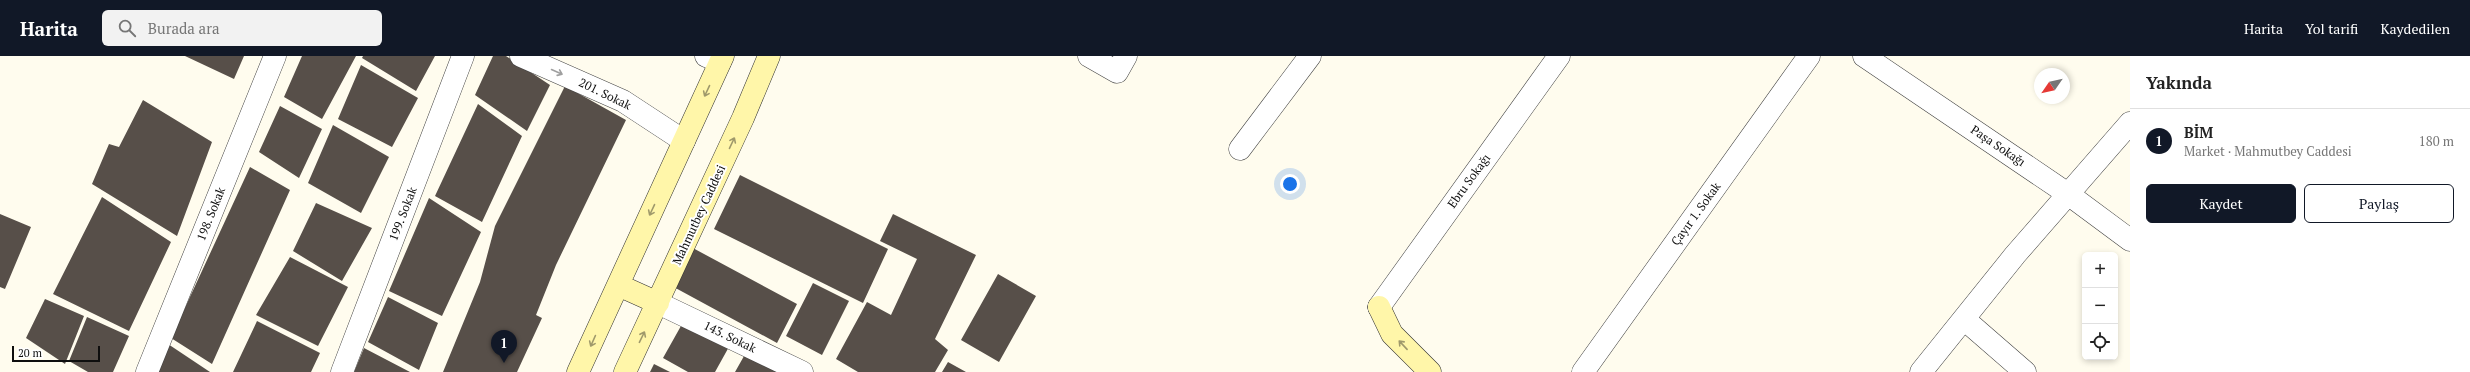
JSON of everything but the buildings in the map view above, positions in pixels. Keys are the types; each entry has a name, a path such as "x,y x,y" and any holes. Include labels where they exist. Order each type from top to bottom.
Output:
{"main road":[{"name":"Mahmutbey Caddesi","path":"625,372 769,56"},
{"path":"578,372 684,141 716,58"},
{"path":"618,285 658,302"},
{"path":"1379,307 1392,334 1430,372"}],"street":[{"name":"198. Sokak","path":"147,372 275,56"},
{"name":"199. Sokak","path":"342,372 463,56"},
{"name":"201. Sokak","path":"521,56 623,101 684,141"},
{"path":"1089,56 1122,64"},
{"path":"1240,149 1310,56"},
{"name":"Ebru Sokağı","path":"1379,307 1559,56"},
{"name":"Çayır 1. Sokak","path":"1583,372 1808,56"},
{"name":"Paşa Sokağı","path":"1864,56 2068,194 2130,240"},
{"path":"1921,372 2068,194 2130,123"},
{"name":"143. Sokak","path":"658,302 802,372"},
{"path":"1964,319 2025,372"}],"place":[{"name":"BİM","path":"504,363"}]}
